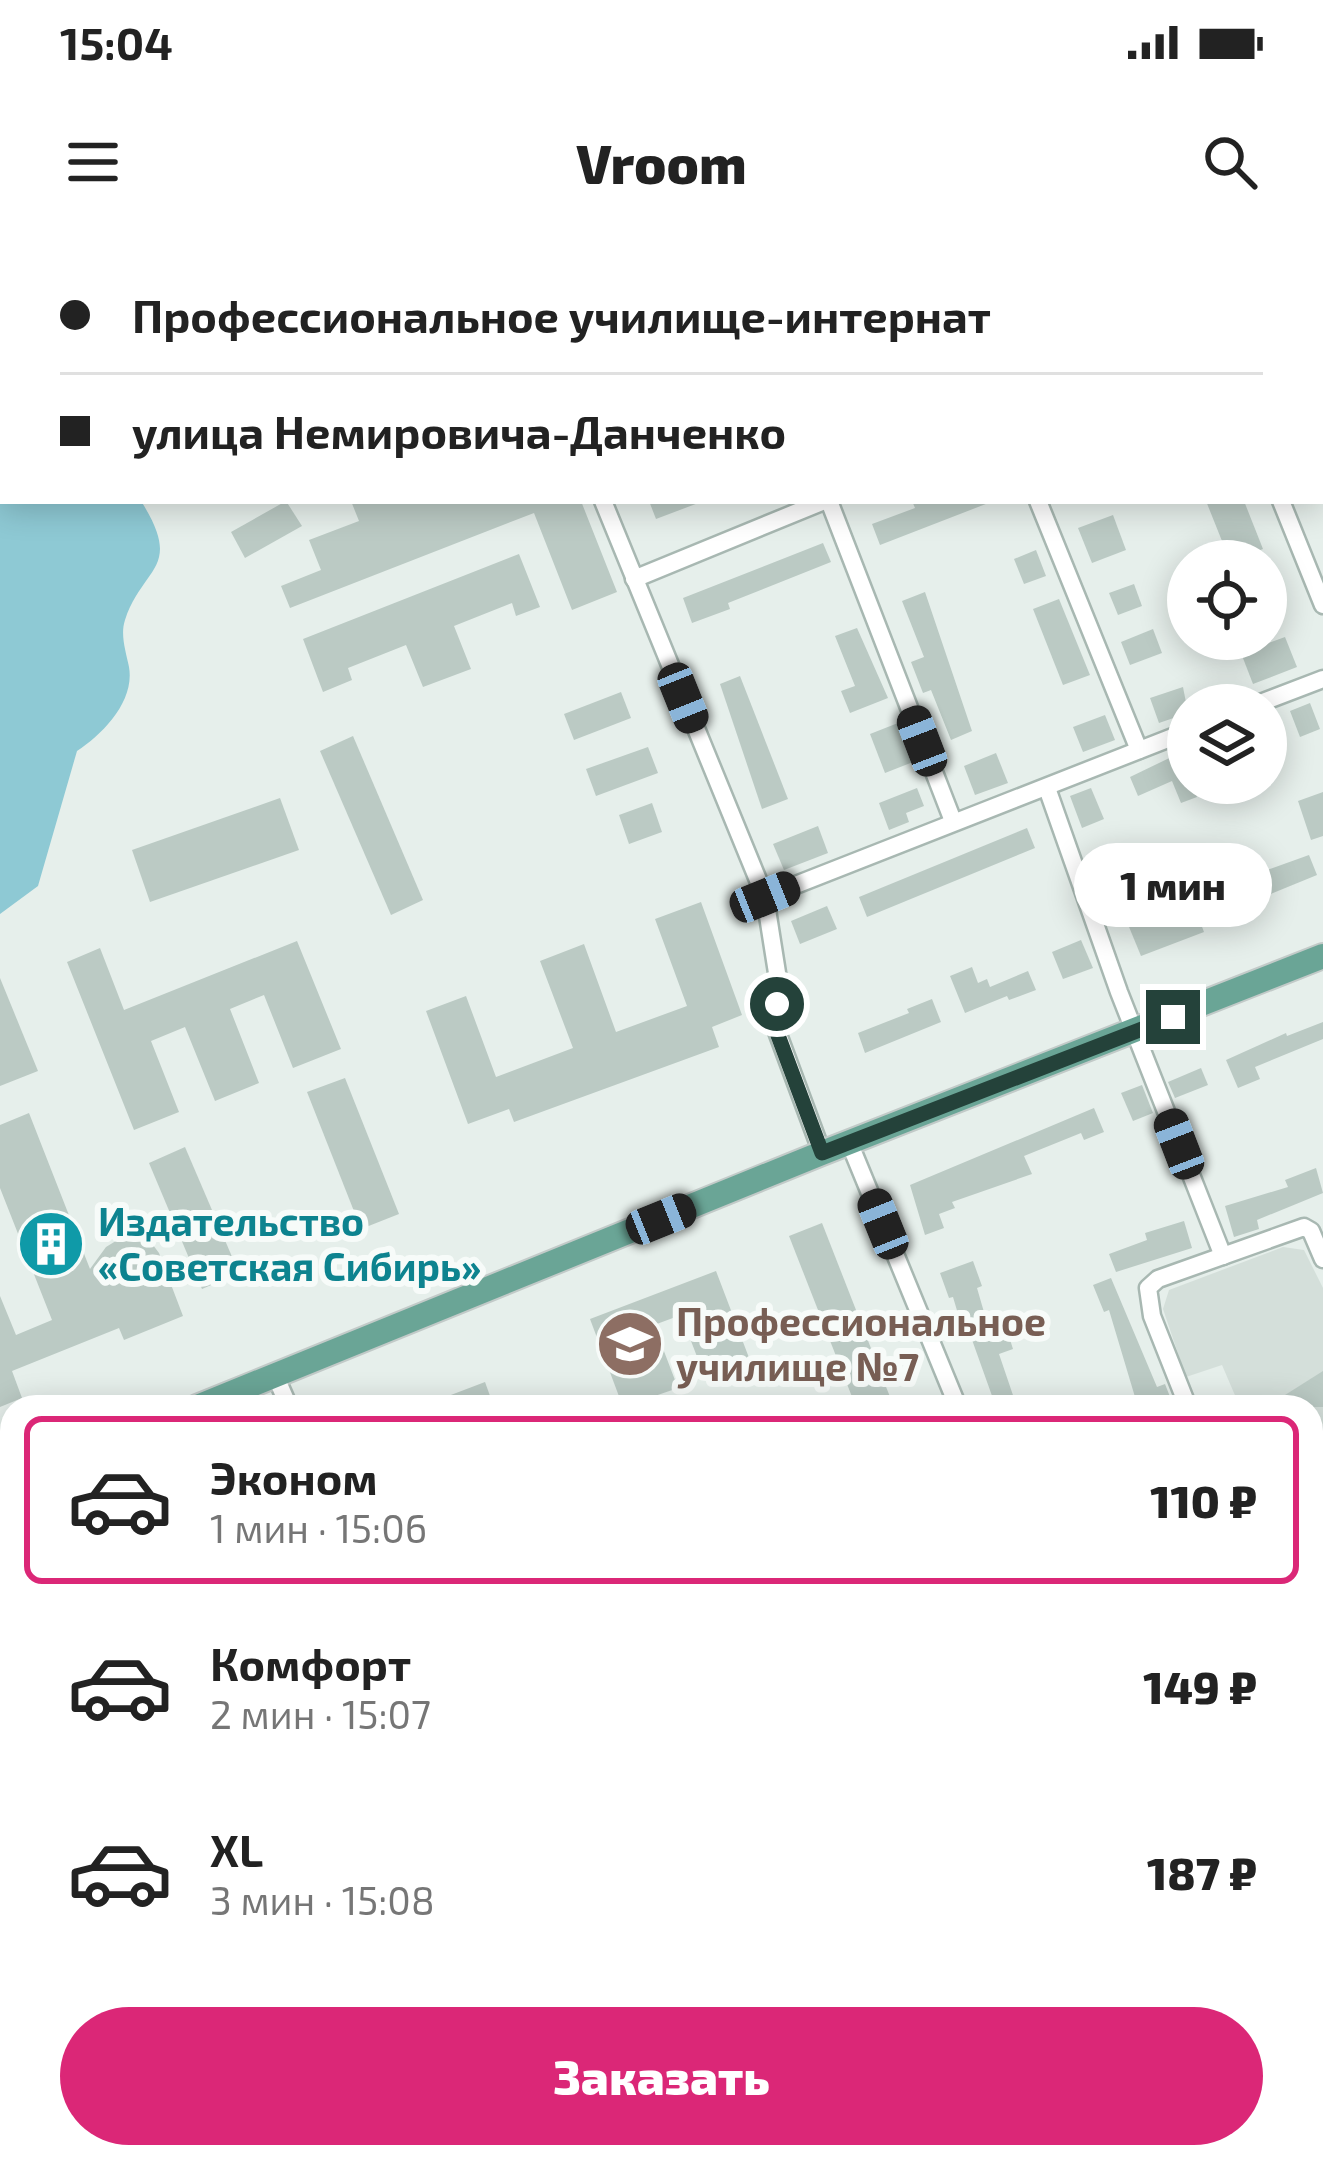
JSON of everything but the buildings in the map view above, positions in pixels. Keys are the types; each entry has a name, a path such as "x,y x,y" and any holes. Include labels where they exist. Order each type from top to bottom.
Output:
{"main road":[{"path":"226,1395 1323,956"}],"street":[{"path":"604,504 765,897 778,979 776,1030 822,1153"},
{"path":"827,504 953,821"},
{"path":"1039,504 1139,750"},
{"path":"1282,504 1323,605"},
{"path":"634,579 780,509"},
{"path":"1287,693 1323,679"},
{"path":"765,897 1167,739"},
{"path":"1048,788 1223,1256"},
{"path":"849,1142 953,1395"},
{"path":"1184,1395 1152,1316 1148,1288 1158,1279 1304,1227 1311,1231 1323,1259"},
{"path":"275,1375 284,1395"}],"shaded area":[{"path":"1283,1247 1304,1250 1323,1288 1323,1395 1235,1395 1222,1365 1186,1377 1163,1309 1169,1290"}],"water":[{"path":"0,504 143,504 160,554 125,620 127,692 106,726 77,751 38,886 0,914"}],"place":[{"name":"Издательство «Советская Сибирь»","path":"51,1244"},
{"name":"Профессиональное училище №7","path":"630,1344"}],"route":[{"path":"777,1004 776,1030 822,1153 1173,1017"}]}
